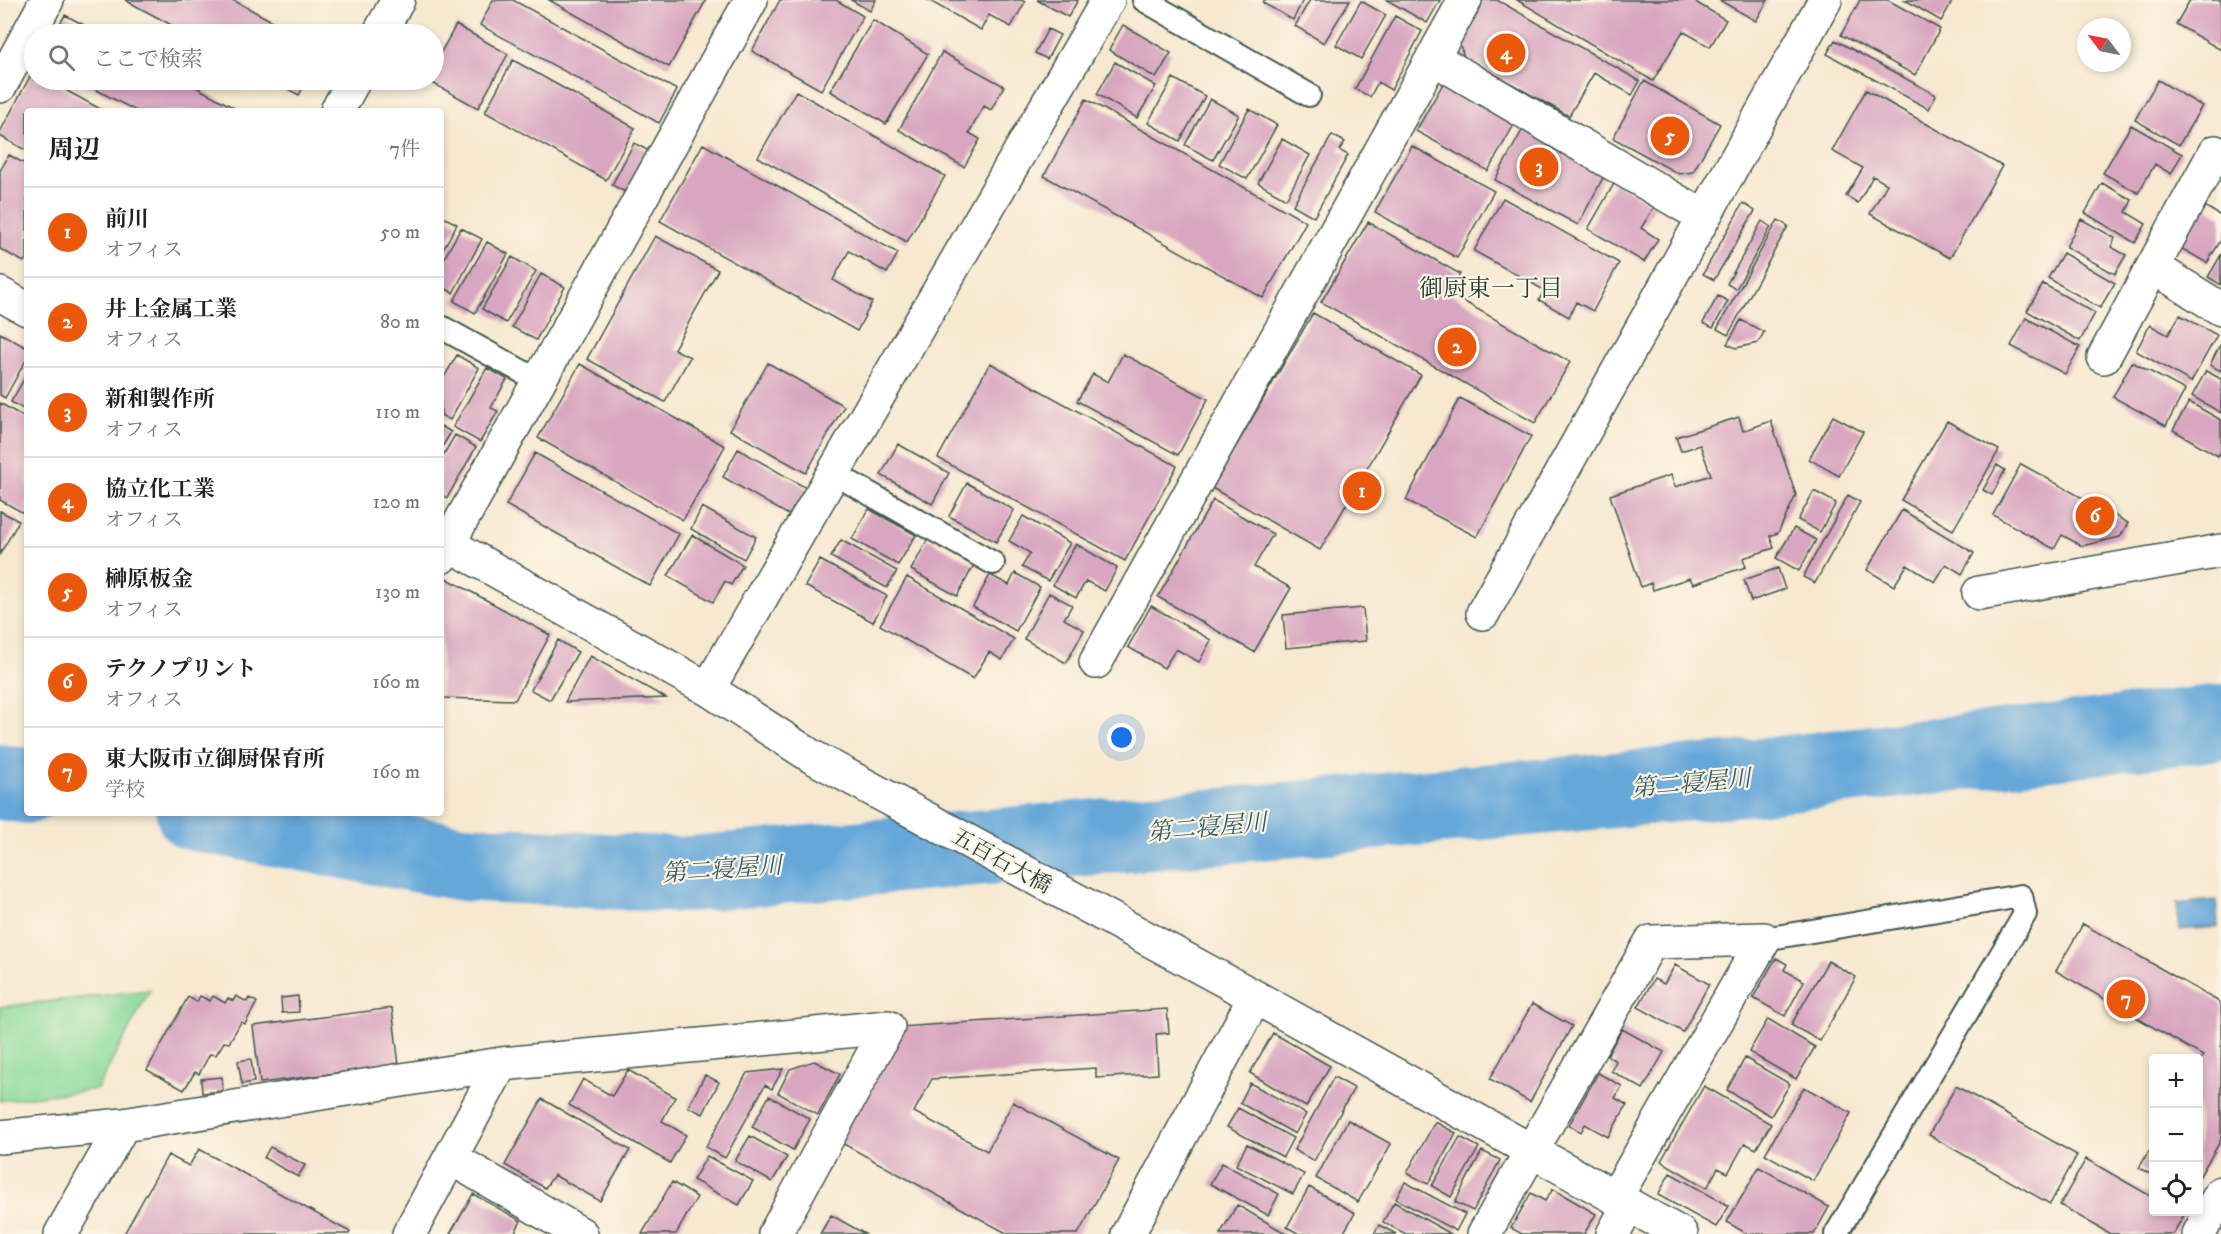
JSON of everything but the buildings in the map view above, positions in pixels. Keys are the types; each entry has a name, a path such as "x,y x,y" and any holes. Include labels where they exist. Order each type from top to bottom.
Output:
{"street":[{"path":"34,24 47,0"},
{"path":"385,24 398,0"},
{"path":"444,547 751,0"},
{"path":"708,688 1108,0"},
{"path":"1096,663 1465,0"},
{"path":"1482,613 1825,0"},
{"path":"0,86 24,42"},
{"path":"1432,58 1704,217"},
{"path":"339,108 349,90"},
{"path":"2104,357 2215,152"},
{"path":"2153,267 2221,309"},
{"path":"0,294 24,307"},
{"name":"五百石大橋","path":"444,547 708,688 811,756 1255,997 1681,1234"},
{"path":"1979,594 2221,551"},
{"path":"1484,1234 1651,942 1764,939 1622,1201 1613,1234"},
{"path":"1128,1234 1255,997"},
{"path":"0,1137 123,1125 501,1064 888,1027 776,1234"},
{"path":"409,1234 501,1064"},
{"path":"61,1234 123,1125"},
{"path":"451,1158 581,1234"},
{"path":"2199,1234 2221,1193"}],"lane":[{"path":"1144,0 1310,95"},
{"path":"444,329 539,381"},
{"path":"833,473 993,563"},
{"path":"1764,939 2021,896 2025,914 1836,1234"}],"green space":[{"path":"150,990 97,1089 0,1101 0,1007"}],"water":[{"path":"2216,900 2218,927 2180,930 2177,904"}],"waterway":[{"name":"第二寝屋川","path":"210,816 462,863 679,875 1747,778 2221,722"},
{"name":"第二寝屋川","path":"0,782 24,786"}],"place":[{"name":"協立化工業","path":"1506,53"},
{"name":"榊原板金","path":"1670,136"},
{"name":"新和製作所","path":"1539,167"},
{"name":"井上金属工業","path":"1457,347"},
{"name":"前川","path":"1362,491"},
{"name":"テクノプリント","path":"2095,516"},
{"name":"東大阪市立御厨保育所","path":"2126,999"}],"district":[{"name":"御厨東一丁目","path":"1491,288"}]}
